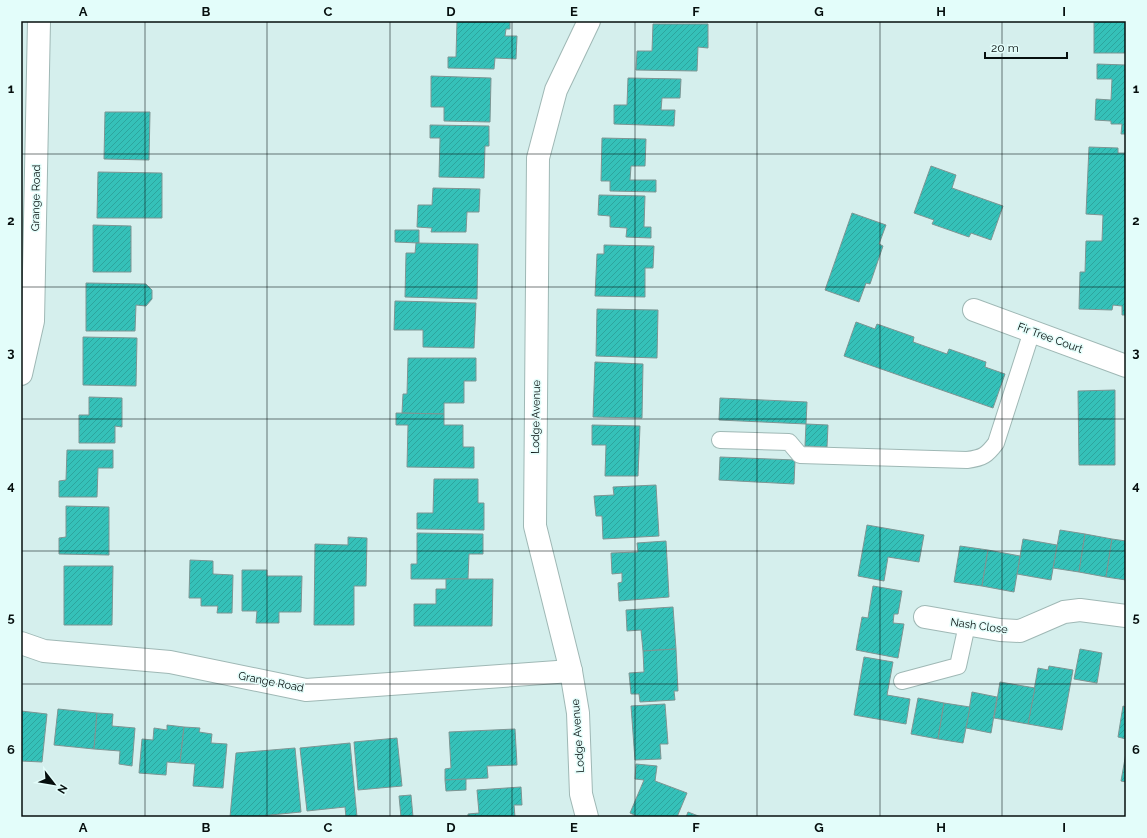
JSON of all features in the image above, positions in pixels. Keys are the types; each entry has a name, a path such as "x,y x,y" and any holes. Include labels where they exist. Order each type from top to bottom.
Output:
{"street":[{"name":"Grange Road","path":"21,374 33,321 39,21"},
{"name":"Lodge Avenue","path":"587,817 581,794 578,713 571,671 535,526 538,158 556,90 589,21"},
{"name":"Fir Tree Court","path":"974,310 1126,366"},
{"name":"Nash Close","path":"925,617 1000,630 1020,631 1064,612 1080,610 1126,616"},
{"name":"Grange Road","path":"21,643 44,651 170,662 306,690 571,671"}],"lane":[{"path":"720,440 789,442 800,455 968,460 980,459 990,452 996,443 1032,331"},
{"path":"902,681 958,666 967,625"}],"building":[{"path":"457,21 510,21 510,29 506,29 505,36 517,36 516,59 495,58 494,69 448,68 448,57 456,57"},
{"path":"1094,21 1126,21 1126,53 1094,53"},
{"path":"653,24 708,24 708,48 698,47 697,71 636,70 637,51 652,51"},
{"path":"1097,64 1126,65 1126,134 1121,134 1122,124 1111,124 1111,121 1095,120 1096,99 1111,100 1112,79 1097,79"},
{"path":"431,76 491,78 490,122 444,121 444,107 431,107"},
{"path":"628,78 681,79 680,98 662,98 661,110 675,110 674,126 614,124 614,105 627,105"},
{"path":"105,112 150,112 149,160 104,159"},
{"path":"430,125 489,126 489,146 485,146 484,178 439,177 440,138 430,138"},
{"path":"602,138 646,139 645,166 631,166 630,180 656,180 656,192 610,191 610,181 601,181"},
{"path":"1089,147 1118,148 1118,153 1126,153 1126,315 1122,315 1122,306 1113,305 1112,310 1079,309 1080,272 1085,272 1086,241 1102,241 1103,215 1086,214"},
{"path":"931,166 956,175 952,188 1003,206 991,240 971,233 969,237 932,224 934,220 914,213"},
{"path":"98,172 162,173 162,218 97,218"},
{"path":"433,188 480,189 479,212 467,212 466,232 431,232 432,228 417,227 418,205 432,205"},
{"path":"599,195 645,196 644,227 651,227 651,238 626,237 627,228 610,227 610,216 598,215"},
{"path":"852,213 886,225 879,244 883,246 870,284 866,283 859,302 825,290"},
{"path":"93,225 131,226 131,272 93,272"},
{"path":"395,230 419,230 419,243 395,242"},
{"path":"416,243 478,244 477,299 405,297 406,253 415,253"},
{"path":"604,245 654,246 653,268 645,268 645,297 595,296 597,254 604,254"},
{"path":"86,283 146,284 152,290 152,299 146,306 136,305 135,331 86,331"},
{"path":"395,301 476,303 474,348 423,347 423,330 394,330"},
{"path":"597,309 658,310 657,358 596,356"},
{"path":"856,322 875,329 877,324 914,337 913,342 947,354 949,349 986,362 985,367 1005,374 993,408 844,356"},
{"path":"83,337 137,338 136,386 83,385"},
{"path":"408,358 476,358 476,381 464,381 464,403 444,403 444,414 402,413 403,394 407,394"},
{"path":"595,362 643,364 642,418 593,417"},
{"path":"1115,390 1115,465 1079,465 1078,391"},
{"path":"89,397 122,398 122,427 115,426 115,443 79,443 79,415 89,415"},
{"path":"720,398 807,402 806,424 719,420"},
{"path":"396,413 444,414 444,425 463,425 463,447 474,447 474,468 407,467 408,425 396,425"},
{"path":"806,424 828,425 827,447 805,446"},
{"path":"592,425 640,426 638,476 605,476 606,445 592,445"},
{"path":"67,450 113,450 113,468 98,468 97,497 59,497 59,481 66,480"},
{"path":"720,457 795,460 794,484 719,480"},
{"path":"434,479 478,479 478,503 484,503 484,530 417,529 417,513 433,513"},
{"path":"656,485 659,536 603,539 602,516 596,516 594,496 614,495 613,487"},
{"path":"66,506 109,507 109,555 59,554 59,538 66,537"},
{"path":"867,525 924,535 919,562 888,557 884,581 858,576"},
{"path":"1060,530 1085,534 1079,572 1053,568"},
{"path":"417,533 483,534 483,554 469,554 468,579 411,579 411,564 417,564"},
{"path":"1085,534 1112,539 1106,577 1079,572"},
{"path":"348,537 367,538 366,586 354,586 354,625 314,625 315,544 348,545"},
{"path":"1023,539 1057,545 1051,580 1017,574"},
{"path":"1112,539 1126,541 1126,580 1106,577"},
{"path":"666,541 669,597 619,601 618,583 622,582 622,573 612,574 611,553 638,552 637,543"},
{"path":"960,546 988,550 982,586 954,582"},
{"path":"988,550 1020,556 1014,592 982,586"},
{"path":"190,560 213,561 213,574 233,575 232,613 217,613 218,606 201,606 201,598 189,598"},
{"path":"64,566 113,566 112,625 64,625"},
{"path":"242,570 267,570 267,576 302,576 301,612 279,612 279,623 256,623 257,611 242,611"},
{"path":"446,579 493,579 492,626 414,626 414,604 436,604 436,589 446,589"},
{"path":"873,586 902,591 898,614 894,614 893,623 904,624 898,658 856,650 862,617 868,618"},
{"path":"673,607 676,649 643,651 641,630 627,631 626,610"},
{"path":"676,649 678,691 674,691 675,700 640,702 639,694 631,694 629,673 644,672 643,651"},
{"path":"1080,649 1102,653 1097,683 1074,679"},
{"path":"864,657 893,662 887,695 910,699 906,724 854,715"},
{"path":"1049,666 1073,670 1062,730 1028,724 1038,668 1048,670"},
{"path":"1000,682 1035,688 1028,724 994,718"},
{"path":"972,692 997,697 991,733 966,728"},
{"path":"918,698 944,703 938,739 911,734"},
{"path":"944,703 970,707 963,743 938,739"},
{"path":"665,704 668,744 660,744 661,759 635,760 631,706"},
{"path":"1123,706 1126,707 1126,739 1118,737"},
{"path":"58,709 97,713 94,749 54,745"},
{"path":"21,711 47,714 42,762 21,761"},
{"path":"97,713 113,714 112,726 135,728 132,766 119,764 120,751 94,749"},
{"path":"167,725 184,727 180,763 167,762 166,775 139,773 142,739 153,740 154,728 167,730"},
{"path":"184,727 200,728 199,732 212,734 211,743 227,744 223,788 193,786 195,764 180,763"},
{"path":"515,729 517,765 487,766 488,778 445,780 445,769 451,768 449,732"},
{"path":"397,738 402,786 358,790 354,742"},
{"path":"350,743 357,817 346,817 345,807 307,811 300,748"},
{"path":"295,748 301,812 250,817 230,817 236,753"},
{"path":"1126,753 1126,782 1121,781"},
{"path":"636,764 657,766 655,781 687,793 677,817 639,817 630,813 644,780 635,779"},
{"path":"466,779 466,790 446,791 445,780"},
{"path":"521,787 522,805 514,805 515,817 468,817 468,814 479,813 477,790"},
{"path":"411,795 413,817 401,817 399,796"},
{"path":"688,812 701,817 686,817"}]}
